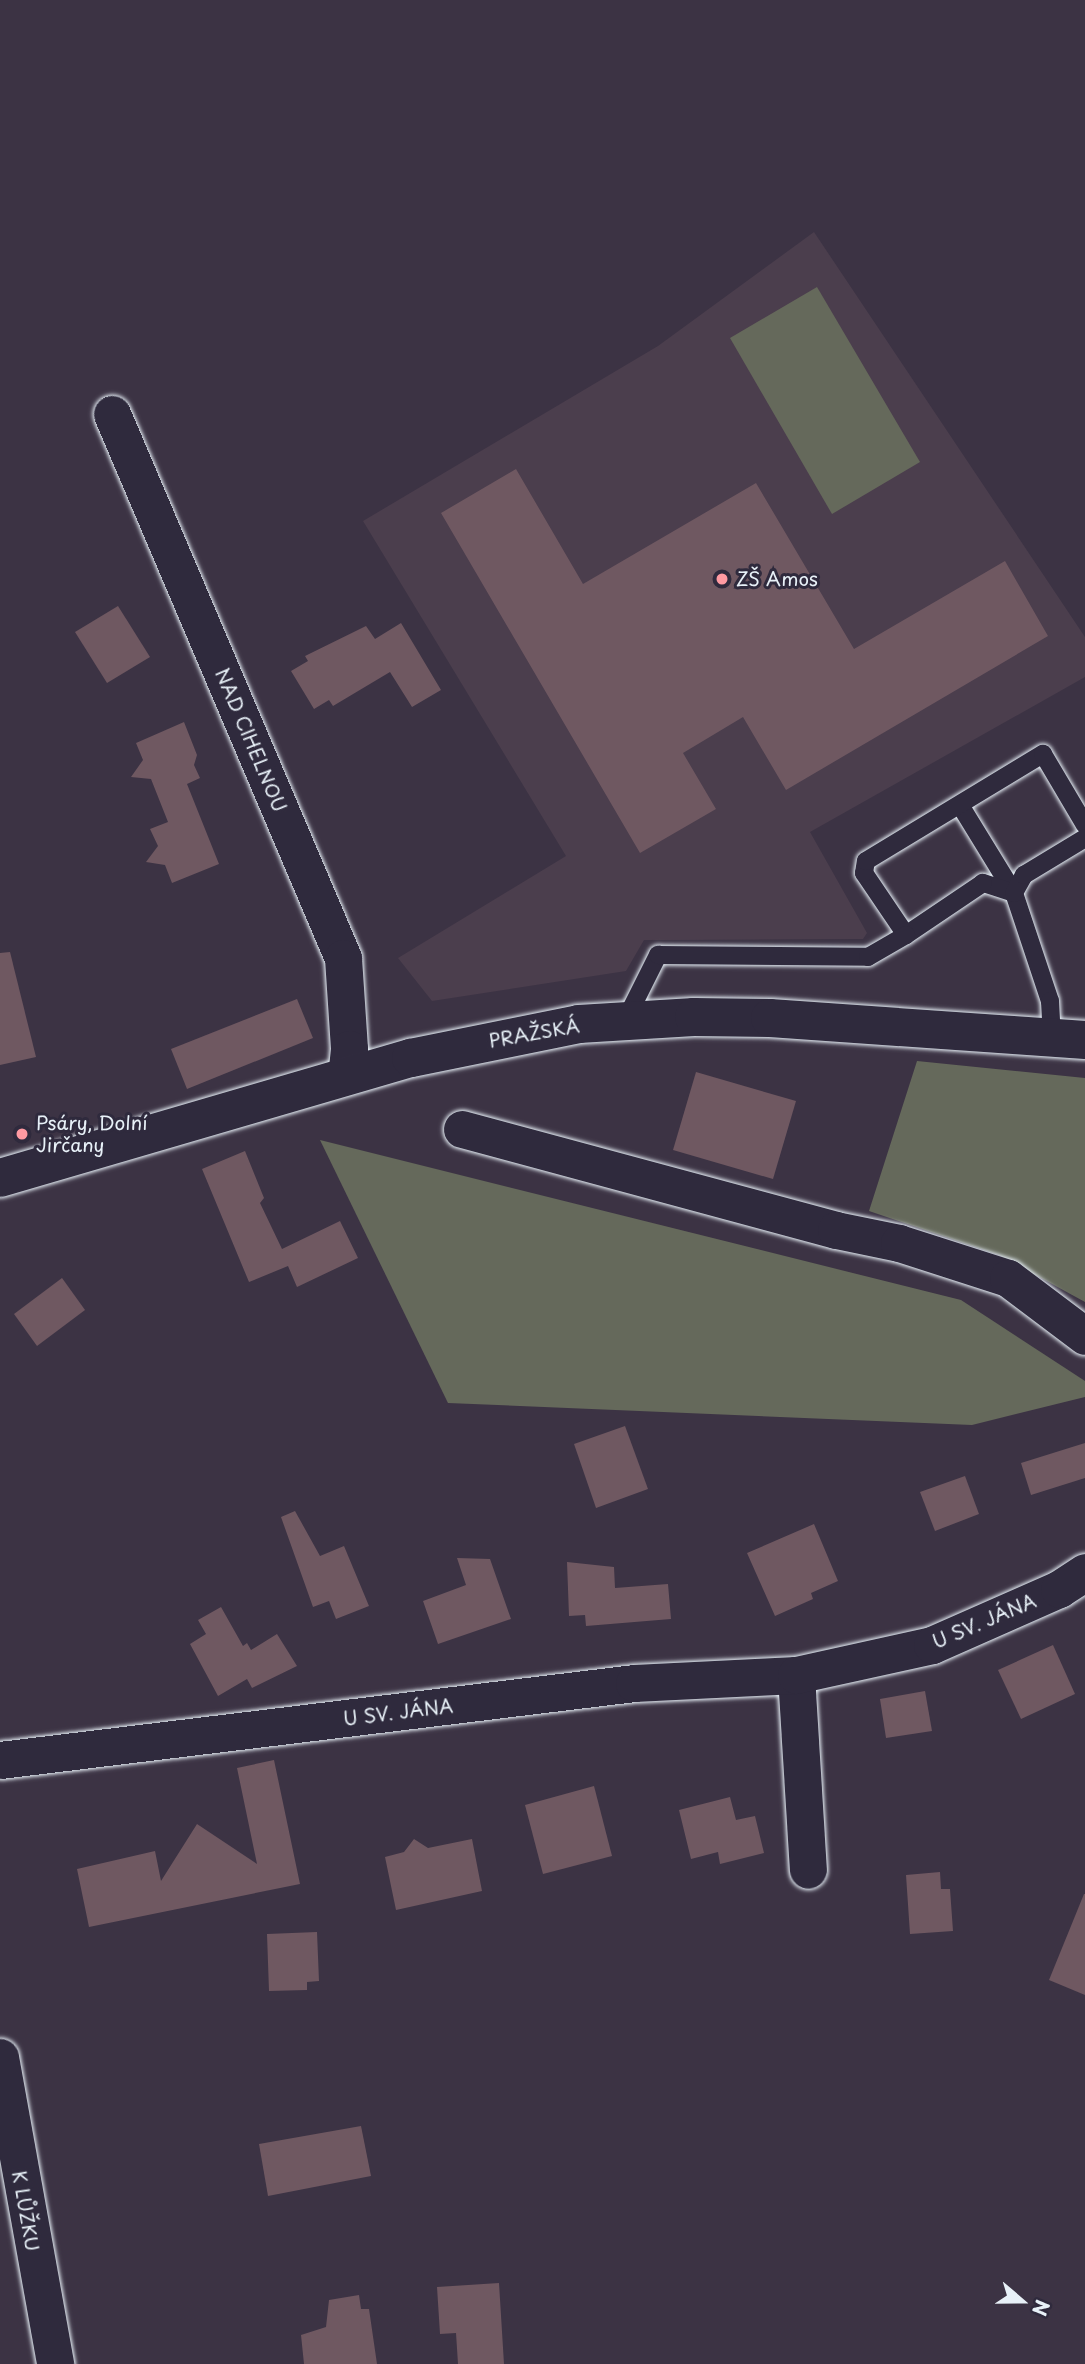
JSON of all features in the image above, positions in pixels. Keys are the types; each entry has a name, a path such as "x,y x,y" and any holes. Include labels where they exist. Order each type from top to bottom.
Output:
{"main road":[{"name":"PRAŽSKÁ","path":"0,1178 346,1076 494,1039 626,1019 770,1018 1068,1039"}],"street":[{"name":"NAD CIHELNOU","path":"112,414 343,958 349,1049 346,1076"},
{"path":"462,1129 836,1230 899,1243 1008,1278 1085,1336"},
{"name":"U SV. JÁNA","path":"0,1760 635,1682 796,1675 932,1645 1059,1589 1085,1572"},
{"path":"796,1675 808,1870"},
{"name":"K LŮŽKU","path":"0,2057 11,2190 55,2364"}],"lane":[{"path":"906,935 864,873 866,860 1043,754 1085,825"},
{"path":"960,805 1014,893 1068,1039"},
{"path":"1014,893 1024,874 1085,838"},
{"path":"626,1019 658,955 868,957 983,883 1014,893"}],"shaded area":[{"name":"ZŠ Amos","path":"814,232 1085,637 1085,677 810,832 867,933 863,939 644,940 626,971 432,1001 398,958 566,856 363,521 658,346"}],"green space":[{"path":"817,287 920,462 832,514 730,338"},
{"path":"917,1061 1085,1078 1085,1302 999,1255 869,1211"},
{"path":"320,1140 961,1300 1085,1381 1085,1397 972,1425 448,1403"}],"building":[{"path":"516,469 583,584 756,483 854,649 1005,561 1048,636 786,790 743,717 683,753 716,809 640,853 441,513"},
{"path":"118,606 150,657 107,683 75,632"},
{"path":"401,623 441,690 412,707 390,672 333,706 329,700 314,709 291,671 308,661 305,656 366,626 375,639"},
{"path":"184,722 197,755 194,765 200,778 187,784 219,864 172,883 165,865 146,862 158,846 150,829 168,822 151,779 131,777 143,760 136,743"},
{"path":"10,952 36,1057 0,1065 0,953"},
{"path":"297,999 313,1038 187,1089 171,1049"},
{"path":"696,1072 796,1101 773,1179 673,1150"},
{"path":"245,1151 264,1198 260,1203 282,1249 340,1221 358,1258 297,1287 288,1266 249,1282 202,1169"},
{"path":"62,1278 85,1310 37,1346 14,1314"},
{"path":"625,1426 648,1489 596,1508 574,1444"},
{"path":"1085,1443 1085,1478 1031,1495 1021,1463"},
{"path":"965,1476 979,1514 935,1531 920,1492"},
{"path":"295,1511 320,1556 344,1546 369,1606 336,1619 329,1601 313,1607 281,1517"},
{"path":"814,1524 838,1581 811,1593 813,1599 775,1616 747,1553"},
{"path":"457,1558 490,1559 511,1619 438,1644 423,1601 466,1585"},
{"path":"567,1562 614,1567 615,1588 668,1584 671,1619 586,1626 585,1615 569,1616"},
{"path":"221,1607 243,1646 247,1643 251,1650 277,1634 297,1666 252,1688 247,1679 218,1696 190,1644 206,1634 198,1620"},
{"path":"1053,1645 1075,1694 1021,1719 998,1670"},
{"path":"925,1691 932,1731 886,1738 880,1699"},
{"path":"274,1760 300,1884 89,1927 77,1869 155,1851 161,1881 197,1824 257,1864 237,1768"},
{"path":"594,1786 612,1856 543,1874 525,1805"},
{"path":"730,1797 736,1820 755,1816 764,1853 720,1864 718,1852 691,1859 679,1810"},
{"path":"414,1839 428,1848 472,1839 482,1891 396,1910 385,1857 404,1852"},
{"path":"940,1872 941,1889 950,1889 953,1931 910,1934 906,1875"},
{"path":"1085,1894 1085,1995 1049,1980"},
{"path":"317,1932 319,1981 307,1982 307,1990 269,1991 267,1934"},
{"path":"361,2126 371,2176 268,2196 259,2144"},
{"path":"499,2283 504,2364 458,2364 456,2333 440,2334 437,2287"},
{"path":"359,2295 361,2309 369,2309 377,2364 304,2364 301,2335 326,2327 329,2300"}],"place":[{"name":"ZŠ Amos","path":"722,579"},
{"name":"Psáry, Dolní Jirčany","path":"22,1134"}]}
